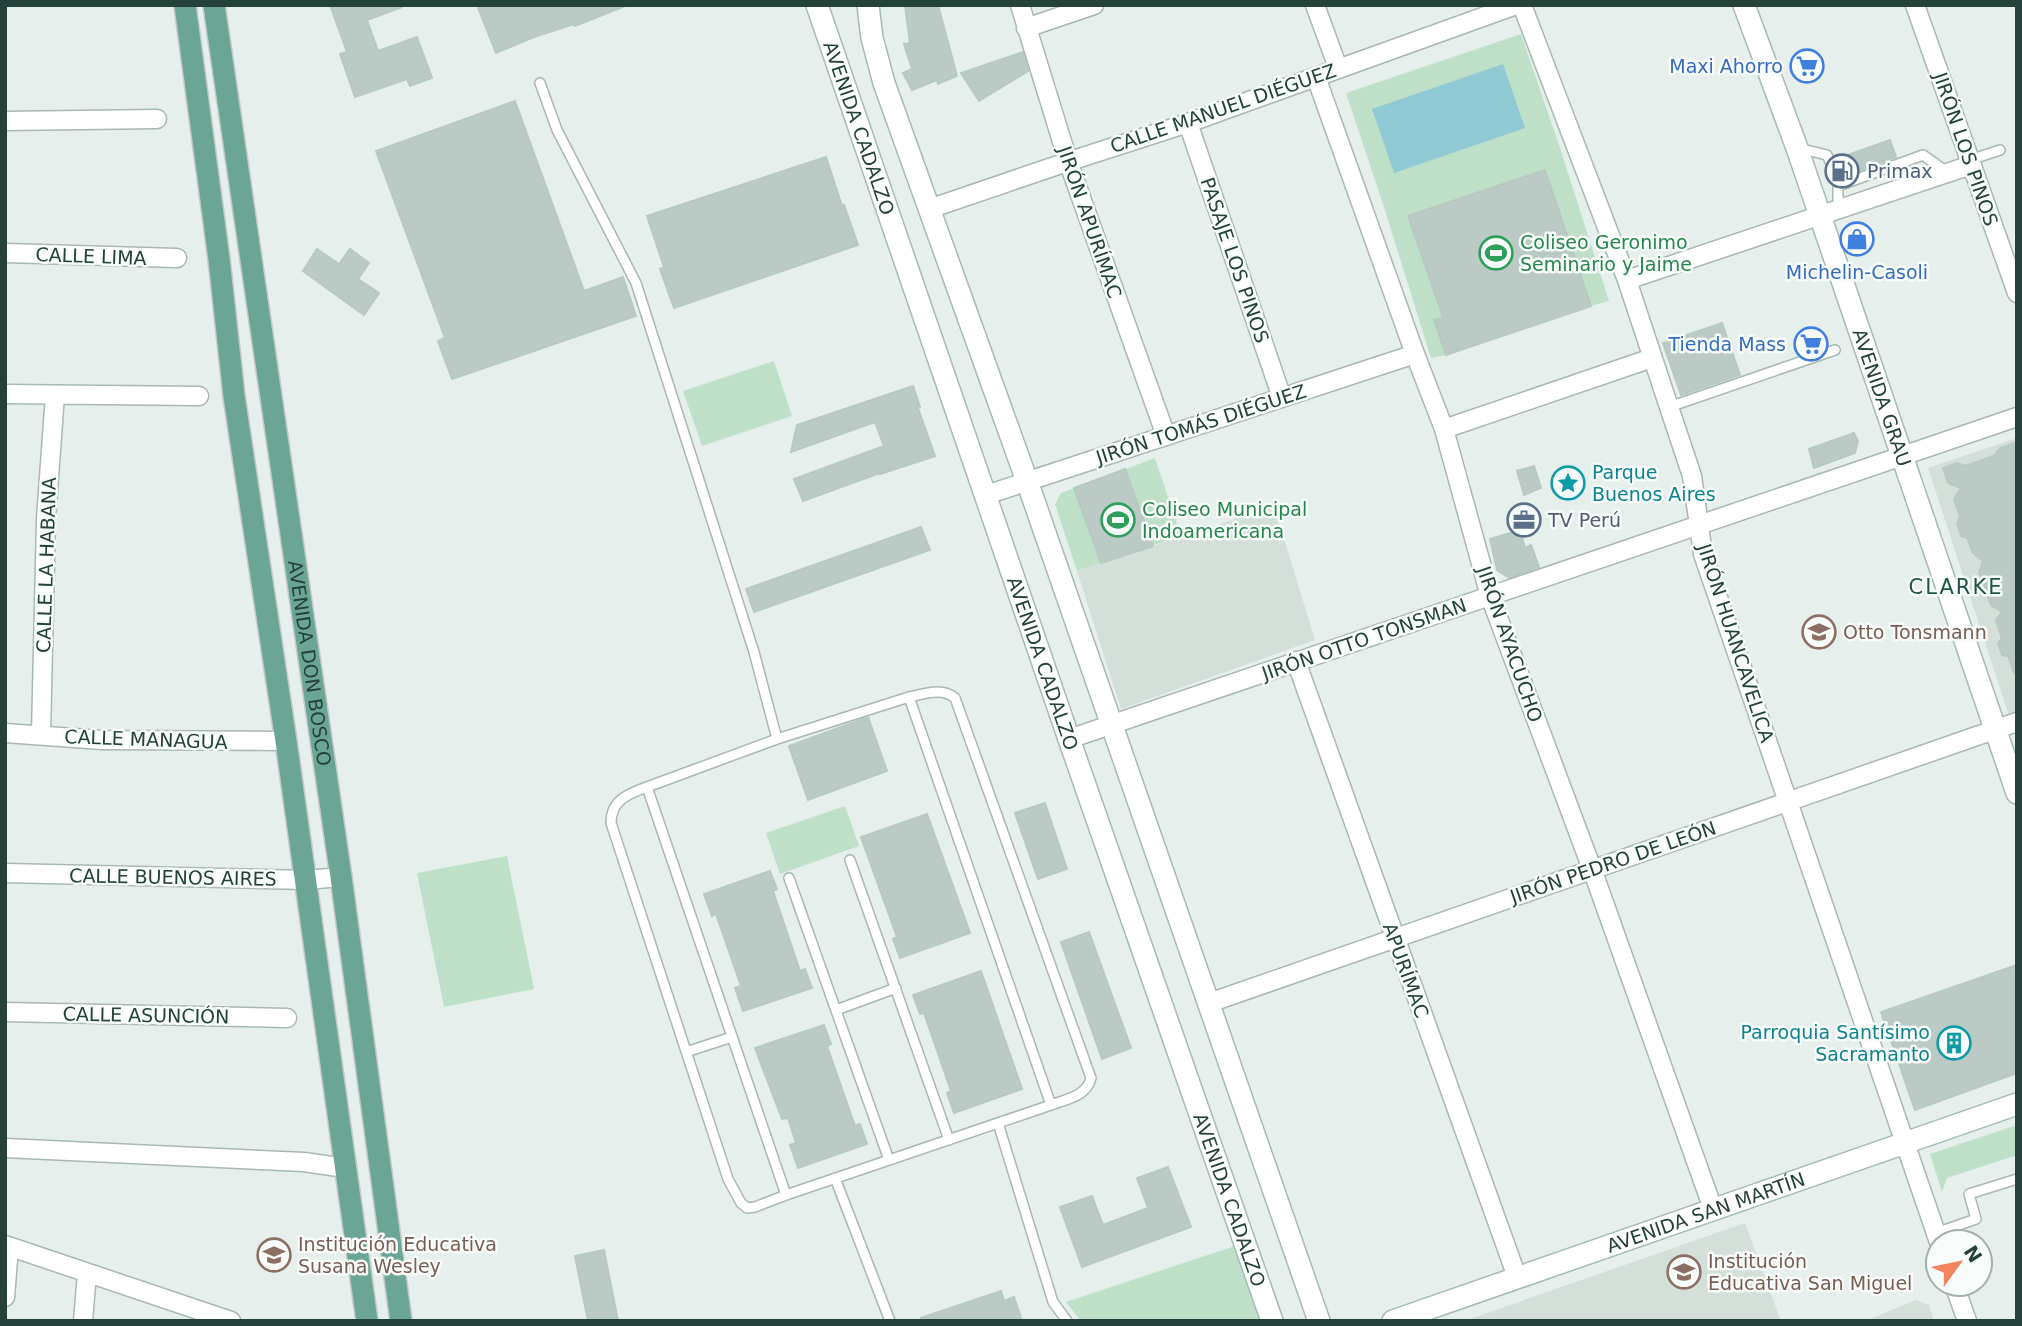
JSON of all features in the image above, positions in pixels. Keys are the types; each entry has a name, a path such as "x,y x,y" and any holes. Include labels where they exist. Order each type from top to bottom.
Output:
{"main road":[{"name":"AVENIDA DON BOSCO","path":"185,5 219,259 234,396 306,880 367,1321"},
{"name":"AVENIDA DON BOSCO","path":"214,5 341,877 401,1321"}],"street":[{"name":"AVENIDA CADALZO","path":"817,5 1272,1321"},
{"name":"AVENIDA CADALZO","path":"868,5 872,38 884,83 1027,481 1319,1321"},
{"name":"JIRÓN APURÍMAC","path":"1020,5 1068,161 1166,436"},
{"path":"1026,29 1094,5"},
{"path":"1315,5 1338,68"},
{"name":"CALLE MANUEL DIÉGUEZ","path":"929,209 1188,123 1519,5"},
{"name":"JIRÓN HUANCAVELICA","path":"1519,5 1627,280 1692,476 1703,554 1934,1228"},
{"name":"AVENIDA GRAU","path":"1744,5 1797,148 1829,198 1902,456 2017,793"},
{"name":"JIRÓN LOS PINOS","path":"1915,5 2017,293"},
{"name":"JIRÓN AYACUCHO","path":"1316,77 1444,429 1490,596 1592,869 1713,1209"},
{"path":"5,121 157,119"},
{"name":"PASAJE LOS PINOS","path":"1188,123 1282,398"},
{"path":"1627,280 1829,198 1948,173 1971,163"},
{"name":"CALLE LIMA","path":"5,253 177,258"},
{"name":"JIRÓN TOMÁS DIÉGUEZ","path":"986,495 1415,354"},
{"path":"1444,429 1652,358"},
{"path":"5,394 200,396"},
{"name":"CALLE LA HABANA","path":"41,734 46,519 55,395"},
{"name":"JIRÓN OTTO TONSMAN","path":"1069,739 2017,417"},
{"name":"APURÍMAC","path":"1296,662 1517,1277"},
{"name":"JIRÓN PEDRO DE LEÓN","path":"1209,1003 2017,722"},
{"name":"CALLE MANAGUA","path":"5,733 102,740 286,741"},
{"name":"CALLE BUENOS AIRES","path":"5,873 306,880 341,877"},
{"name":"CALLE ASUNCIÓN","path":"5,1012 287,1018"},
{"name":"AVENIDA SAN MARTÍN","path":"1393,1321 2017,1104"},
{"path":"5,1148 304,1162 345,1168"},
{"path":"5,1297 7,1246 87,1273 195,1315 231,1321"},
{"path":"83,1321 87,1273"},
{"path":"1959,1298 1967,1321"}],"lane":[{"path":"540,83 557,130 636,283 754,652 777,739"},
{"path":"1797,148 1827,155 1831,164"},
{"path":"1971,163 2000,150"},
{"path":"1829,198 1923,155 1948,173"},
{"path":"1669,407 1835,350"},
{"path":"943,692 951,694 958,704 1091,1083 1082,1093 1051,1105 747,1208 741,1203 728,1179 611,823 611,813 616,803 626,795 777,739 909,698 943,692"},
{"path":"909,698 1051,1105"},
{"path":"647,787 786,1195"},
{"path":"850,859 949,1140"},
{"path":"789,878 889,1160"},
{"path":"836,1010 896,988"},
{"path":"686,1052 732,1037"},
{"path":"998,1124 1053,1302 1068,1321"},
{"path":"835,1178 890,1321"},
{"path":"1958,1228 1976,1219 1969,1194 2017,1179"}],"shaded area":[{"path":"2017,438 2017,714 2009,716 1928,468"},
{"path":"1274,506 1315,640 1121,709 1077,571"},
{"name":"Institución Educativa San Miguel","path":"1745,1223 1781,1321 1464,1321"},
{"name":"Institución Educativa San Miguel","path":"1916,1300 1929,1305 1934,1321 1865,1321"}],"green space":[{"path":"1521,34 1609,301 1431,358 1346,93"},
{"path":"774,361 792,416 702,446 683,391"},
{"name":"Coliseo Municipal Indoamericana","path":"1155,458 1181,536 1077,571 1055,504 1061,493"},
{"path":"845,806 859,846 780,874 766,833"},
{"path":"507,856 534,989 444,1007 417,873"},
{"path":"2017,1125 2017,1155 1947,1178 1942,1192 1930,1154"},
{"path":"1235,1246 1267,1321 1081,1321 1066,1302"}],"water":[{"path":"1503,64 1525,128 1394,173 1372,109"}],"building":[{"path":"330,5 402,5 367,20 378,51 417,37 432,78 410,86 407,79 355,97 340,54 347,52"},
{"path":"477,5 625,5 625,6 496,53"},
{"path":"905,5 938,5 957,76 938,84 937,80 912,90 903,73 912,69 904,44 910,43"},
{"path":"1023,52 1028,71 979,101 961,73"},
{"path":"515,101 584,291 623,277 636,316 452,379 438,341 445,338 376,151"},
{"path":"1890,140 1896,157 1831,181 1827,170 1836,169 1836,159"},
{"path":"826,157 858,245 674,308 660,269 664,267 647,216"},
{"name":"Coliseo Geronimo Seminario y Jaime","path":"1545,170 1591,306 1446,355 1434,320 1443,317 1408,216"},
{"path":"317,249 339,264 350,249 369,263 358,279 379,293 364,315 303,271"},
{"path":"1722,323 1740,375 1681,395 1663,343"},
{"path":"913,386 935,456 803,501 794,479 884,446 875,422 791,452 797,425"},
{"path":"1854,433 1858,441 1855,453 1814,468 1809,449"},
{"path":"2017,442 2017,673 2014,673 2008,656 2002,655 1998,643 2002,639 1996,620 2002,612 1991,605 1979,573 1983,561 1973,553 1967,538 1961,536 1957,523 1960,517 1954,499 1961,488 1948,483 1943,468 1957,463 1965,466 1994,456 2000,448"},
{"path":"1534,466 1541,488 1524,495 1517,471"},
{"path":"1125,469 1153,546 1101,563 1074,488"},
{"path":"921,527 930,550 754,612 746,589"},
{"path":"1520,530 1525,548 1531,545 1539,567 1509,578 1497,570 1490,539"},
{"path":"868,717 887,771 808,800 789,746"},
{"path":"1045,803 1067,869 1038,879 1015,813"},
{"path":"927,814 970,933 900,958 893,939 897,937 861,837"},
{"path":"770,871 777,889 773,891 800,971 805,969 812,988 743,1011 735,988 741,986 716,914 712,916 704,894"},
{"path":"1089,932 1131,1048 1102,1059 1061,942"},
{"name":"Parroquia Santísimo Sacramanto","path":"2017,965 2017,1073 1915,1110 1881,1012"},
{"path":"981,971 1022,1089 954,1113 947,1093 951,1091 924,1013 920,1014 913,995"},
{"path":"824,1025 831,1044 827,1046 855,1126 860,1124 867,1144 798,1168 790,1145 796,1143 788,1118 782,1119 755,1048"},
{"path":"1168,1167 1191,1227 1082,1267 1060,1207 1092,1196 1103,1225 1148,1208 1137,1178"},
{"path":"604,1250 618,1321 588,1321 575,1256"},
{"path":"1001,1291 1004,1301 1014,1297 1022,1321 922,1321 921,1318"}],"place":[{"name":"Maxi Ahorro","path":"1807,66"},
{"name":"Primax","path":"1842,171"},
{"name":"Michelin-Casoli","path":"1857,239"},
{"name":"Coliseo Geronimo Seminario y Jaime","path":"1496,253"},
{"name":"Tienda Mass","path":"1811,344"},
{"name":"Parque Buenos Aires","path":"1568,483"},
{"name":"Coliseo Municipal Indoamericana","path":"1118,520"},
{"name":"TV Perú","path":"1524,520"},
{"name":"Otto Tonsmann","path":"1819,632"},
{"name":"Parroquia Santísimo Sacramanto","path":"1954,1043"},
{"name":"Institución Educativa Susana Wesley","path":"274,1255"},
{"name":"Institución Educativa San Miguel","path":"1684,1272"}],"district":[{"name":"CLARKE","path":"1956,587"}]}
